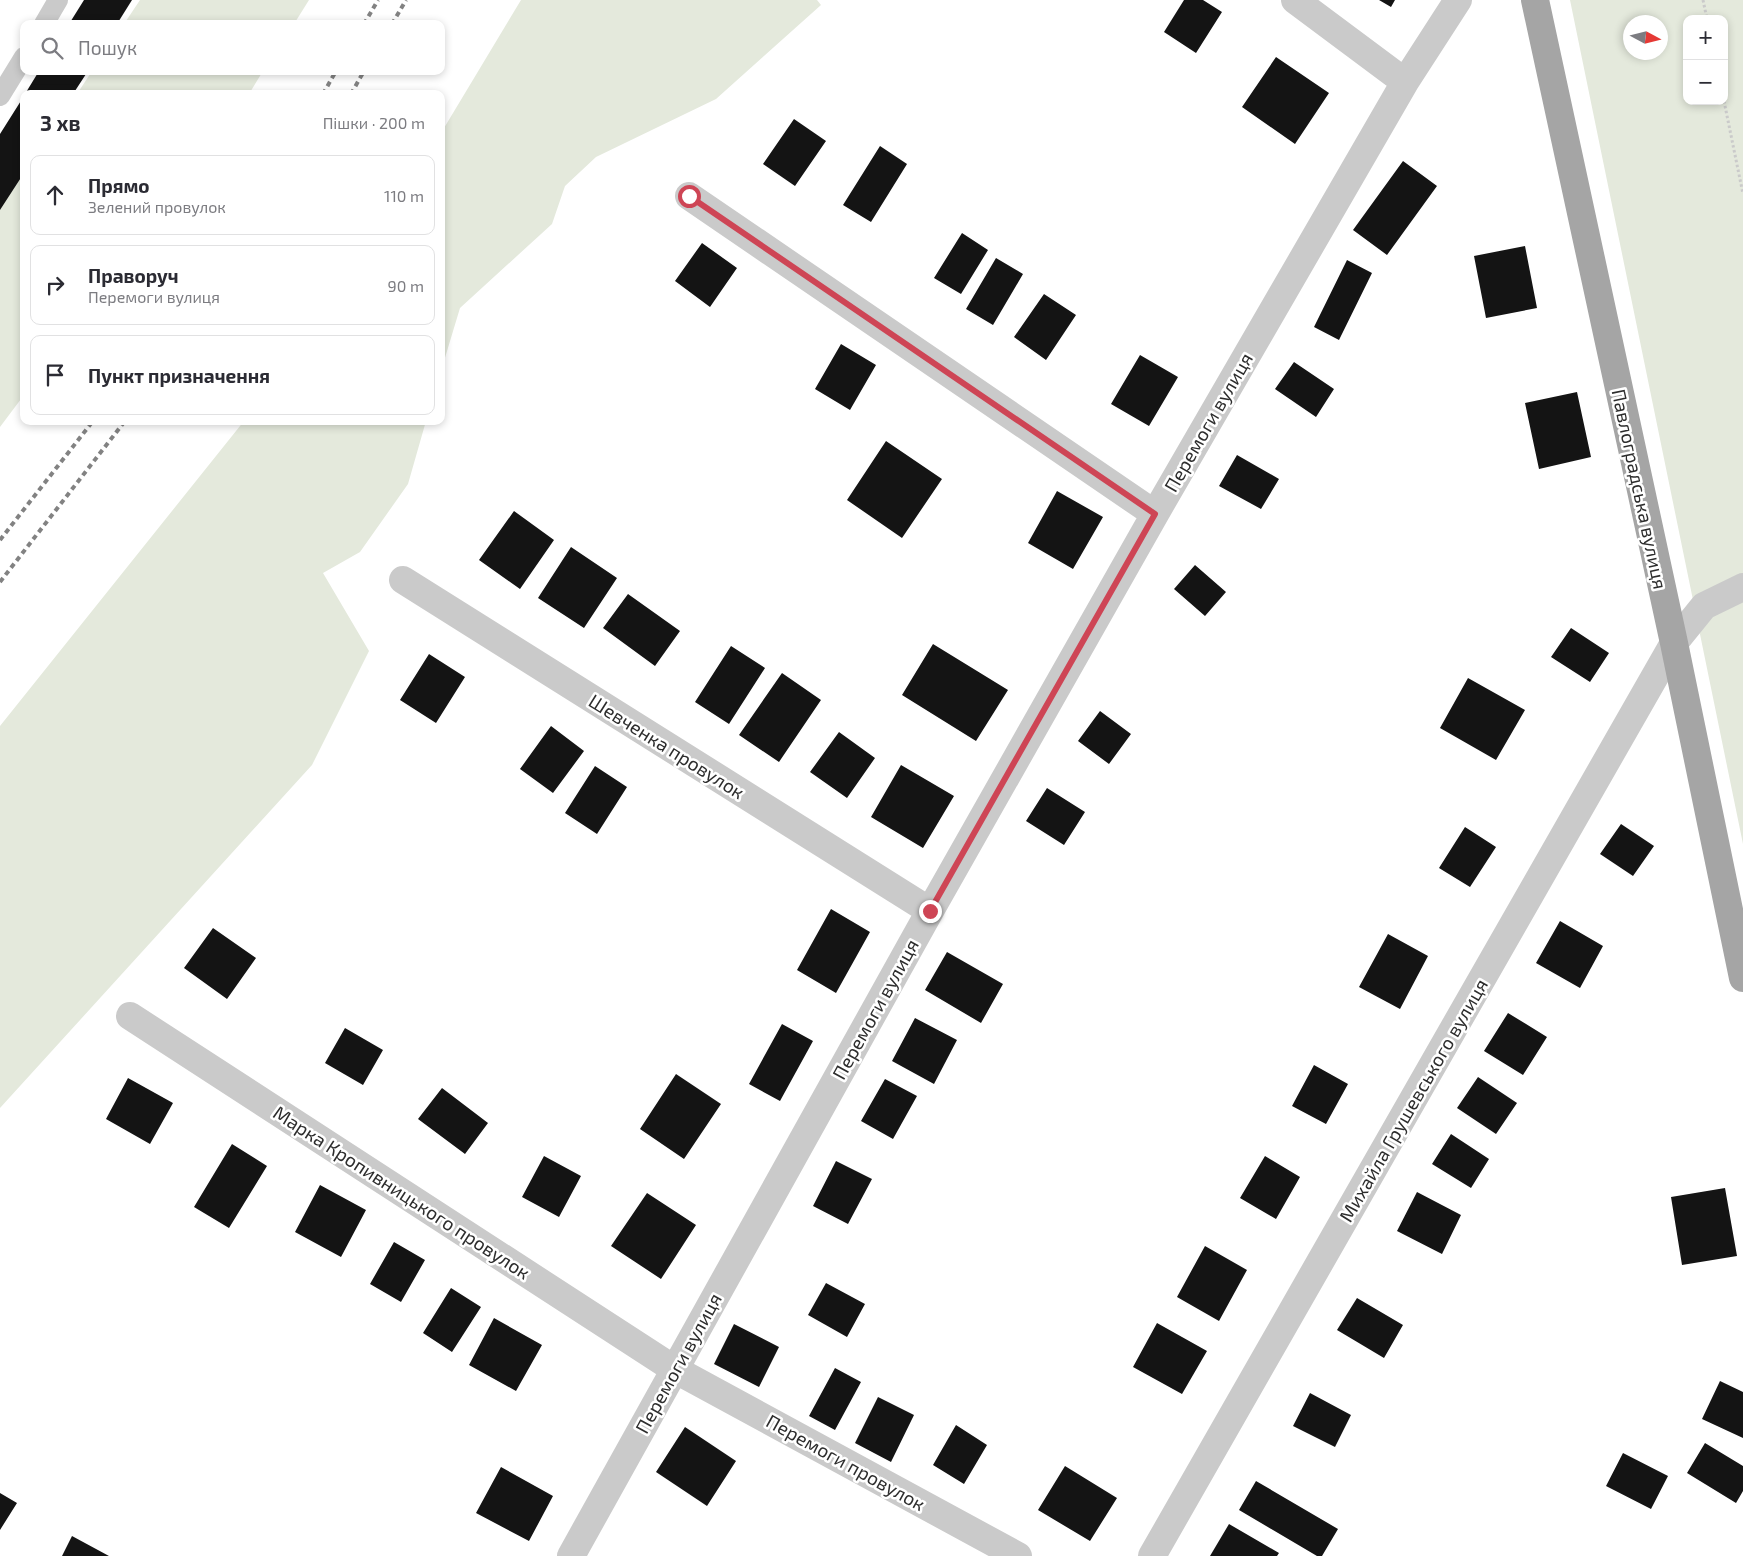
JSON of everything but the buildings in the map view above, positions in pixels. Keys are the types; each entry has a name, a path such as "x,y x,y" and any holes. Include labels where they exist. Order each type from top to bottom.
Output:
{"main road":[{"name":"Павлоградська вулиця","path":"1535,0 1674,643 1743,978"}],"street":[{"path":"1295,0 1405,82"},
{"name":"Перемоги вулиця","path":"571,1556 930,911 1155,514 1405,82 1458,0"},
{"path":"689,196 1155,514"},
{"name":"Шевченка провулок","path":"404,580 930,911"},
{"name":"Михайла Грушевського вулиця","path":"1152,1556 1674,643 1704,606 1743,587"},
{"name":"Марка Кропивницького провулок","path":"130,1016 674,1369"},
{"name":"Перемоги провулок","path":"674,1369 1018,1556"}],"lane":[{"path":"46,20 58,0"},
{"path":"0,96 20,64"}],"path":[{"path":"1703,0 1706,15"},
{"path":"1725,105 1743,194"}],"shaded area":[{"path":"140,0 309,0 296,20 127,20"},
{"path":"521,0 817,0 821,5 716,99 596,157 565,186 552,224 460,308 445,358 445,126"},
{"path":"1570,0 1743,0 1743,844"},
{"path":"89,75 261,75 251,90 80,90"},
{"path":"20,178 20,400 0,427 0,207"},
{"path":"241,425 425,425 408,484 360,552 323,573 369,651 312,765 0,1108 0,726"}],"railway":[{"path":"366,20 378,0"},
{"path":"394,20 406,0"},
{"path":"325,90 334,75"},
{"path":"353,90 362,75"},
{"path":"0,540 90,425"},
{"path":"0,582 122,425"}],"route":[{"path":"689,196 1155,514 930,911"}]}
